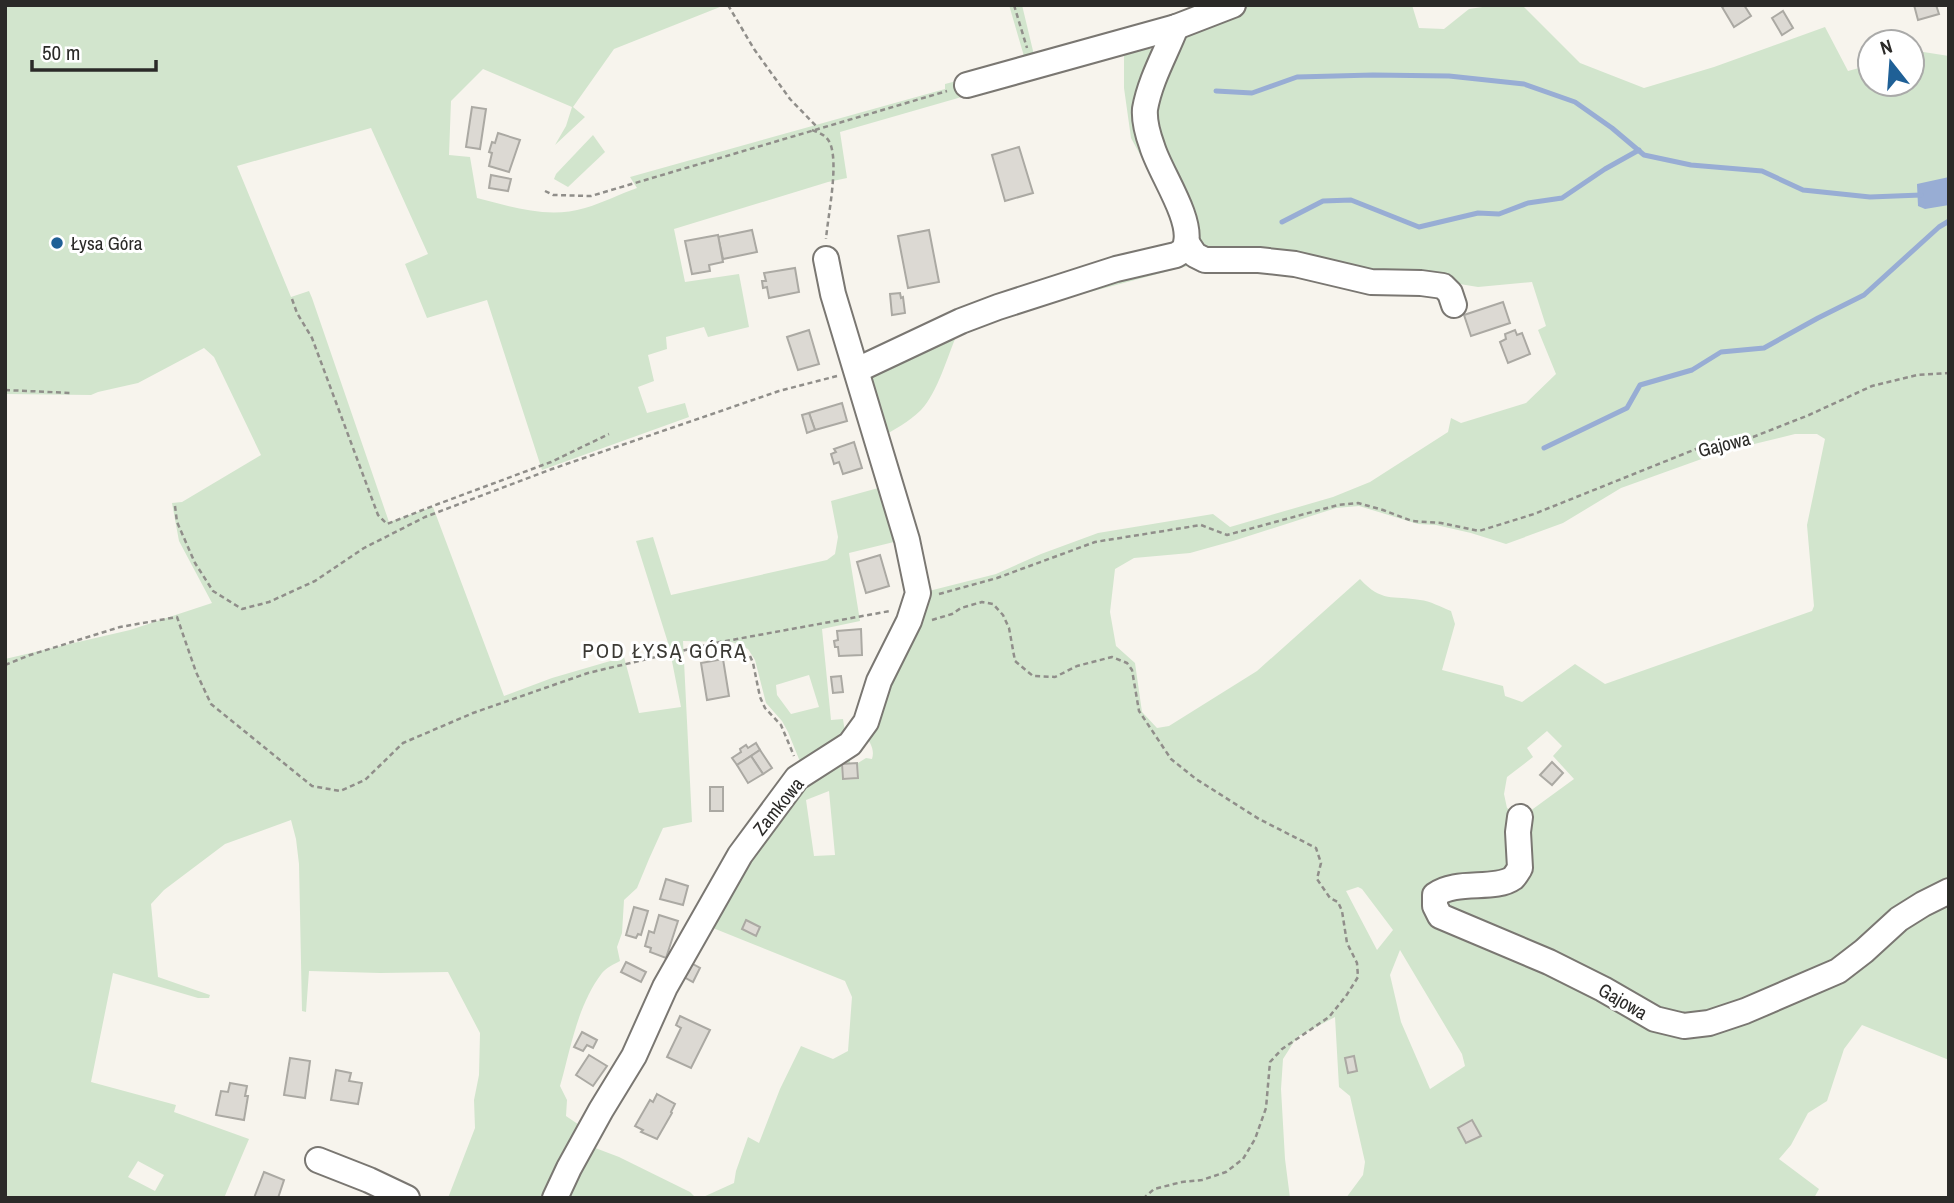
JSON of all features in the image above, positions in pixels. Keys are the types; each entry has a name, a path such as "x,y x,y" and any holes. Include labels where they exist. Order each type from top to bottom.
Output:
{"street":[{"path":"967,85 1176,27 1233,5"},
{"path":"1176,27 1145,110 1146,126 1153,150 1179,206 1187,243 1195,255 1205,260 1259,260 1295,264 1371,282 1443,286 1450,293 1454,305"},
{"path":"857,370 961,321 1116,269 1176,255 1183,251 1187,243"},
{"name":"Zamkowa","path":"555,1198 601,1110 635,1056 665,987 740,855 797,778 850,744 866,722 879,681 918,593 907,540 833,294 825,259"},
{"name":"Gajowa","path":"1520,817 1520,868 1513,878 1500,883 1443,889 1435,894 1435,906 1440,916 1549,962 1656,1019 1684,1026 1709,1023 1745,1011 1838,971 1899,919 1949,891"},
{"path":"318,1160 407,1198"}],"path":[{"path":"728,5 761,59 790,99 818,128"},
{"path":"1014,5 1029,54 1034,62 1042,65"},
{"path":"545,191 553,195 591,196 967,85"},
{"path":"812,130 824,135 830,144 833,164 825,259"},
{"path":"292,299 312,338 378,516 387,524 551,462 609,434"},
{"path":"175,506 177,522 195,563 213,591 242,609 269,602 315,581 364,548 425,517 552,469 779,391 857,370"},
{"name":"Gajowa","path":"913,607 1095,542 1201,525 1227,535 1338,505 1358,503 1412,521 1441,523 1479,531 1534,514 1696,449 1753,437 1872,386 1917,375 1949,373"},
{"path":"5,390 72,393"},
{"path":"5,665 120,627 177,617 196,672 211,704 312,786 340,791 365,780 402,743 473,713 588,673 715,643 913,607 921,619 936,620 982,602 993,604 1003,615 1009,628 1015,662 1033,676 1055,677 1077,666 1112,657 1127,663 1132,670 1139,710 1171,759 1196,779 1259,819 1316,848 1321,863 1317,879 1330,898 1338,902 1342,911 1348,943 1357,962 1358,977 1329,1017 1282,1049 1270,1062 1266,1108 1255,1139 1243,1159 1226,1172 1202,1180 1154,1189 1144,1198"},
{"path":"750,656 760,697 788,738 800,776"}],"green space":[{"path":"5,5 725,5 614,49 573,107 585,117 555,145 566,126 572,107 483,69 451,101 449,155 470,157 477,198 531,210 558,212 585,208 637,188 630,177 945,89 945,84 1026,63 1009,5 1022,5 1034,55 1021,80 840,132 847,178 674,229 685,282 739,274 749,327 708,337 704,327 666,337 667,349 648,355 654,381 638,387 647,413 685,403 689,417 542,470 487,300 427,318 405,264 428,254 371,128 237,166 291,297 309,291 312,298 389,522 433,507 504,696 552,678 624,657 639,713 681,707 669,646 636,541 653,537 671,595 827,560 835,554 838,537 831,501 882,487 898,541 849,553 860,621 822,629 831,720 843,719 845,732 803,769 782,721 766,703 755,660 748,649 732,642 683,641 692,822 663,828 637,888 624,900 622,933 617,947 620,961 602,973 586,999 560,1086 567,1100 566,1116 585,1129 550,1198 448,1198 475,1128 474,1100 479,1075 480,1033 448,972 309,971 306,1012 302,1011 299,864 291,820 225,844 164,890 151,904 158,977 210,995 209,998 198,998 113,973 91,1082 176,1105 174,1112 249,1139 224,1198 5,1198 5,659 130,630 212,603 179,541 172,503 182,502 261,455 214,357 204,348 138,383 91,395 5,394","holes":["809,675 819,707 791,714 777,695 776,685","138,1161 164,1175 155,1191 128,1177"]},
{"path":"1245,5 1412,5 1419,28 1444,29 1469,9 1522,5 1580,63 1644,88 1714,67 1825,27 1848,71 1856,69 1856,98 1926,98 1926,52 1949,56 1949,887 1897,917 1841,965 1767,1000 1718,1018 1689,1023 1657,1017 1567,967 1564,974 1651,1023 1680,1032 1713,1026 1758,1010 1838,974 1871,950 1901,921 1949,893 1949,1060 1862,1025 1844,1049 1827,1101 1808,1113 1791,1145 1779,1159 1819,1189 1814,1198 1346,1198 1363,1175 1365,1162 1350,1096 1339,1087 1335,1017 1297,1037 1283,1059 1281,1089 1290,1198 701,1198 734,1183 748,1137 759,1143 780,1089 801,1046 833,1059 848,1051 852,997 845,981 703,924 787,799 811,778 848,756 850,763 841,764 842,780 859,779 858,763 866,758 872,759 873,755 864,734 887,675 919,616 921,593 996,574 1098,533 1213,514 1230,527 1333,497 1370,482 1448,432 1451,418 1461,423 1526,403 1556,374 1538,330 1546,326 1532,282 1478,287 1435,280 1389,279 1348,274 1304,260 1202,255 1190,240 1188,223 1178,193 1155,148 1150,111 1160,72 1171,49 1188,30","holes":["1795,434 1817,434 1825,439 1807,525 1814,606 1812,611 1605,684 1575,664 1522,702 1505,696 1503,686 1442,670 1455,624 1451,611 1424,601 1381,595 1360,579 1257,671 1169,726 1157,728 1142,712 1135,663 1116,646 1110,612 1115,569 1134,558 1190,553 1336,508 1359,506 1418,524 1436,525 1506,544 1563,523 1621,488 1721,452","1547,731 1562,746 1553,756 1574,779 1522,817 1524,866 1517,864 1514,831 1519,816 1507,808 1504,794 1507,777 1533,757 1527,748","829,791 835,855 814,856 806,800","1358,887 1362,889 1393,930 1377,950 1346,891","1400,950 1462,1054 1465,1066 1430,1089 1401,1022 1390,975"]},
{"path":"1134,49 1151,49 1156,62 1147,88 1172,213 1131,138 1124,88 1124,56"},
{"path":"593,135 605,152 568,187 554,179 556,174"},
{"path":"1185,256 1195,264 1041,305 957,334 927,403 896,429 879,438 866,372 938,338"},
{"path":"590,1146 619,1157 690,1192 696,1198 562,1198"}],"water":[{"path":"1949,177 1949,205 1925,209 1918,206 1917,184"}],"building":[{"path":"1744,5 1751,16 1734,27 1722,7"},
{"path":"1914,5 1936,5 1939,14 1918,20"},
{"path":"1783,11 1793,28 1782,35 1772,18"},
{"path":"472,107 486,109 480,149 466,147"},
{"path":"498,133 520,140 509,172 489,166 492,153 489,152"},
{"path":"1019,147 1033,193 1005,201 992,155"},
{"path":"491,175 511,179 508,191 489,188"},
{"path":"752,230 757,252 723,259 718,237"},
{"path":"929,230 939,282 908,288 898,236"},
{"path":"718,235 723,262 709,265 710,271 692,274 685,241"},
{"path":"795,268 799,292 769,298 767,287 763,288 762,281 766,281 764,273"},
{"path":"900,293 905,313 892,315 890,294"},
{"path":"1503,302 1510,323 1471,336 1464,315"},
{"path":"809,330 819,364 798,370 787,337"},
{"path":"1515,330 1517,335 1522,333 1530,354 1508,363 1500,342 1506,339 1505,334"},
{"path":"842,403 847,421 815,430 809,413"},
{"path":"809,413 815,430 807,433 802,415"},
{"path":"854,442 862,468 843,474 839,462 834,464 831,454 836,452 834,449"},
{"path":"880,555 889,586 866,593 857,562"},
{"path":"861,629 862,655 839,656 834,641 838,640 837,631"},
{"path":"723,659 729,696 707,700 701,663"},
{"path":"841,676 843,692 833,693 831,677"},
{"path":"756,743 760,750 737,765 732,758 746,745 748,748"},
{"path":"760,750 772,768 763,774 751,756"},
{"path":"751,756 763,774 748,783 737,765"},
{"path":"1552,762 1563,773 1552,785 1540,775"},
{"path":"857,763 858,778 843,779 842,764"},
{"path":"710,787 723,787 723,811 710,811"},
{"path":"666,879 688,886 683,905 660,899"},
{"path":"634,907 648,911 641,935 638,934 636,938 626,935"},
{"path":"659,915 678,921 666,958 650,952 651,948 645,946 649,931 654,933"},
{"path":"746,920 760,927 756,936 742,929"},
{"path":"626,962 646,972 641,982 621,972"},
{"path":"691,963 700,968 693,982 684,977"},
{"path":"680,1016 710,1030 691,1068 667,1057 681,1028 676,1025"},
{"path":"582,1032 597,1040 593,1048 587,1045 583,1051 574,1047"},
{"path":"589,1055 607,1066 593,1086 576,1075"},
{"path":"1354,1056 1357,1071 1348,1073 1345,1058"},
{"path":"290,1058 310,1061 305,1098 284,1095"},
{"path":"336,1070 351,1073 349,1081 362,1083 358,1104 331,1100"},
{"path":"230,1083 247,1086 244,1120 216,1115 221,1091 228,1092"},
{"path":"657,1094 675,1104 657,1139 641,1132 643,1130 635,1126 650,1100 653,1102"},
{"path":"1472,1120 1481,1136 1466,1143 1458,1128"},
{"path":"264,1172 284,1180 278,1198 254,1198"}],"waterway":[{"path":"1216,91 1252,93 1297,77 1373,75 1449,76 1524,84 1575,102 1644,155 1691,165 1762,171 1803,190 1870,197 1921,195"},
{"path":"1282,222 1323,201 1351,200 1419,227 1478,213 1499,214 1528,203 1562,198 1639,150"},
{"path":"1544,448 1627,408 1640,385 1692,370 1721,352 1764,348 1864,295 1949,221"}],"place":[{"name":"Łysa Góra","path":"57,243"}],"district":[{"name":"POD ŁYSĄ GÓRĄ","path":"665,651"}]}
